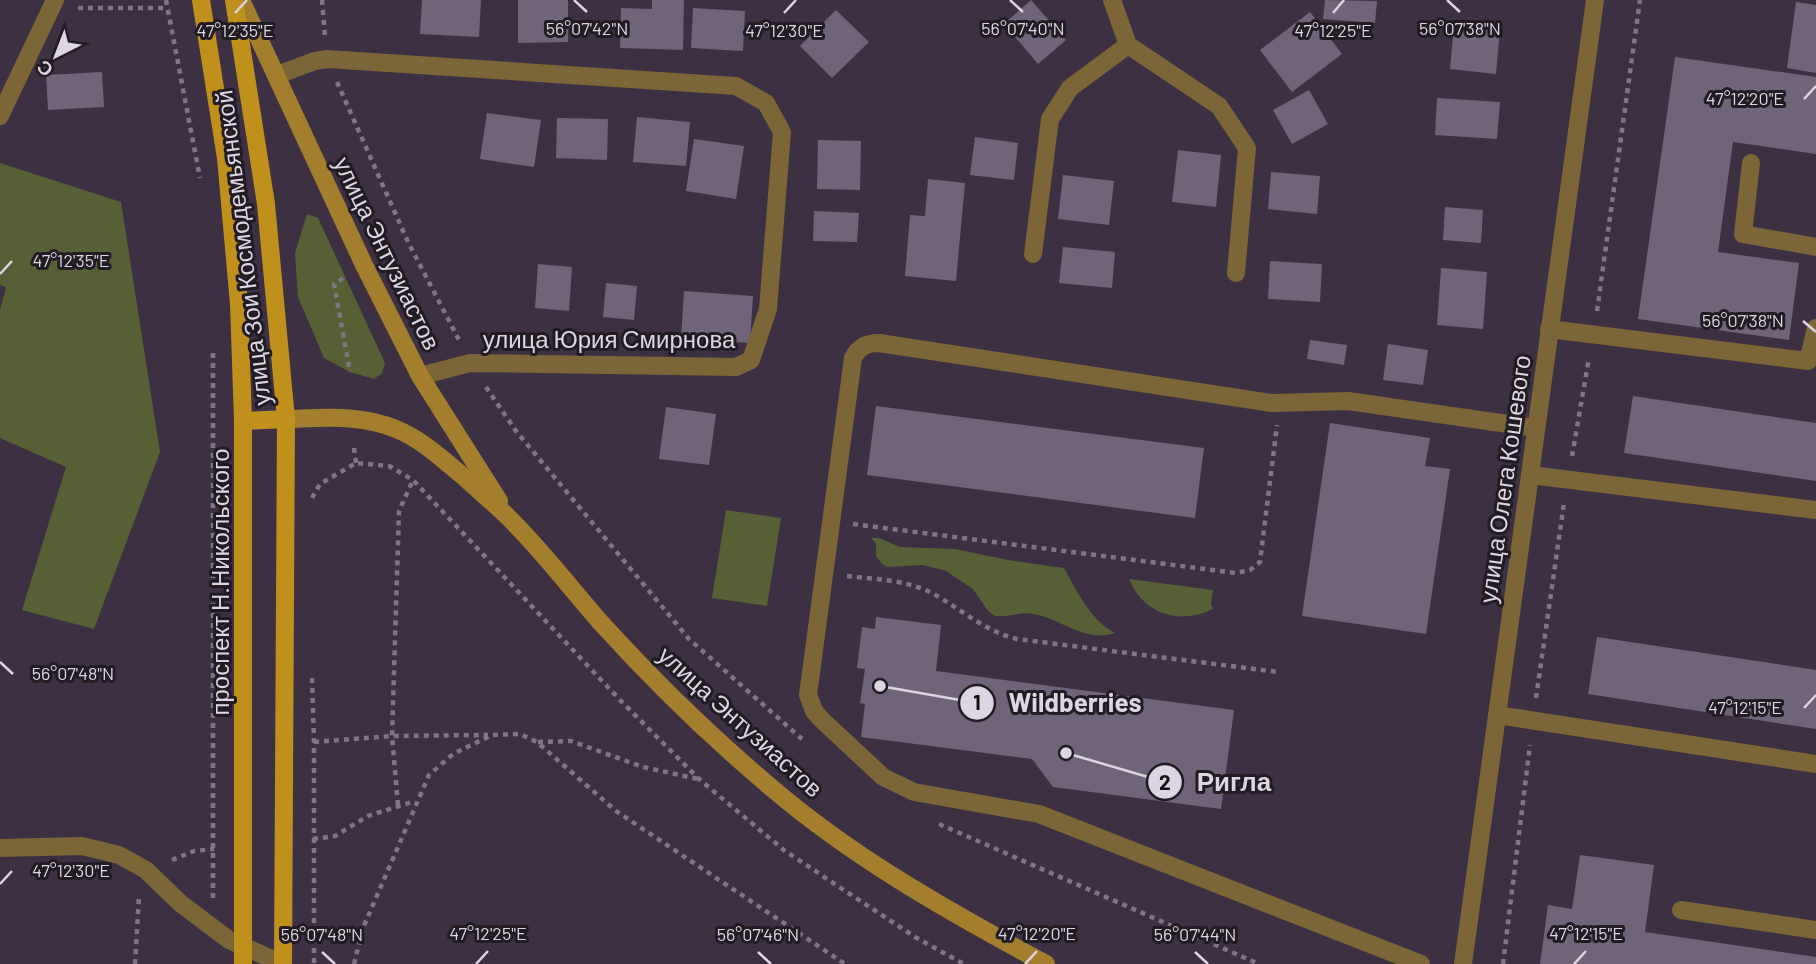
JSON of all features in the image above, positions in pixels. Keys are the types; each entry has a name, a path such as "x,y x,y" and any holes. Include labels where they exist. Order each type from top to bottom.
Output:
{"main road":[{"name":"улица Зои Космодемьянской","path":"201,0 226,159 239,304 243,421"},
{"name":"улица Зои Космодемьянской","path":"234,0 266,204 286,419 283,964"},
{"name":"улица Энтузиастов","path":"242,0 364,265 420,376 509,517"},
{"name":"улица Энтузиастов","path":"286,419 361,418 375,421 400,430 449,464 509,517 604,626 697,722 768,785 864,858 946,910 1046,964"},
{"path":"243,421 286,419"},
{"name":"проспект Н.Никольского","path":"243,421 243,964"}],"street":[{"path":"1112,0 1128,45 1219,106 1247,148 1236,273"},
{"name":"улица Олега Кошевого","path":"1463,964 1595,0"},
{"path":"0,116 53,4"},
{"path":"1033,254 1050,119 1070,88 1128,45"},
{"name":"улица Юрия Смирнова","path":"277,75 327,59 736,86 766,103 782,132 768,309 751,360 736,367 470,363 420,376"},
{"path":"0,83 19,77"},
{"path":"1751,163 1743,234 1816,247"},
{"path":"1549,329 1808,361 1816,328"},
{"path":"1421,964 1040,814 1018,808 922,794 883,777 822,720 814,711 808,695 853,358 869,343 1280,403 1348,401 1536,428"},
{"path":"1530,475 1816,510"},
{"path":"1497,715 1816,764"},
{"path":"0,848 82,846 119,855 146,870 180,903 229,940 283,964"},
{"path":"1681,910 1816,930"}],"path":[{"path":"166,0 201,179"},
{"path":"322,0 327,59 408,242 470,363 516,430 689,639 809,745"},
{"path":"53,4 168,8"},
{"path":"345,276 334,284 350,372"},
{"path":"213,341 213,911"},
{"path":"832,521 1244,572 1260,562 1280,403"},
{"path":"354,448 356,463"},
{"path":"309,510 320,484 356,463 389,466 413,480 399,511 392,736 398,805 416,801"},
{"path":"824,573 920,588 987,629 1017,639 1278,672"},
{"path":"312,674 314,964"},
{"path":"314,742 392,736 520,734 537,742 616,811 845,964"},
{"path":"354,964 363,928 429,775 453,754 492,735"},
{"path":"537,742 571,741 643,767 699,779"},
{"path":"934,822 1259,964"},
{"path":"135,964 140,888 146,870"}],"green space":[{"path":"0,163 121,202 160,452 94,629 22,610 66,467 0,438 0,310 6,287 0,285"},
{"path":"307,214 318,218 385,363 382,373 374,379 350,372 324,358 298,297 295,253"},
{"path":"726,510 781,518 767,606 712,598"},
{"path":"871,538 879,538 900,547 955,549 1064,568 1091,613 1115,633 1084,633 1034,614 995,616 988,611 973,589 946,571 923,565 887,567 882,564 876,556 876,543"},
{"path":"1129,579 1213,590 1213,609 1188,616 1164,614 1144,601"}],"building":[{"path":"422,0 481,0 479,37 420,34"},
{"path":"518,0 568,0 568,42 518,43"},
{"path":"652,0 684,0 683,50 620,48 621,8 652,9"},
{"path":"1031,0 1066,40 1038,64 1004,24"},
{"path":"1325,0 1377,1 1375,23 1323,19"},
{"path":"1796,2 1816,5 1816,73 1787,68"},
{"path":"693,8 745,11 743,51 691,48"},
{"path":"836,10 869,42 832,78 800,46"},
{"path":"1310,12 1342,54 1292,92 1260,50"},
{"path":"1454,25 1500,29 1496,74 1450,69"},
{"path":"1675,57 1816,77 1816,154 1733,142 1718,252 1799,263 1789,340 1638,319"},
{"path":"102,72 104,107 48,110 46,75"},
{"path":"1309,90 1328,124 1292,144 1273,110"},
{"path":"1437,98 1500,102 1497,139 1435,135"},
{"path":"487,113 541,120 534,167 480,159"},
{"path":"637,117 690,122 686,166 633,162"},
{"path":"557,118 608,119 607,160 556,158"},
{"path":"975,137 1018,143 1014,180 970,175"},
{"path":"694,139 744,146 736,199 686,191"},
{"path":"818,140 861,141 860,190 817,189"},
{"path":"1178,150 1221,155 1216,207 1172,202"},
{"path":"1271,172 1320,176 1317,214 1268,209"},
{"path":"1063,175 1114,181 1109,225 1058,219"},
{"path":"928,179 965,183 956,281 905,276 910,215 925,216"},
{"path":"1445,207 1483,210 1481,243 1443,240"},
{"path":"814,211 859,213 857,242 813,241"},
{"path":"1063,247 1115,252 1112,288 1059,283"},
{"path":"1270,261 1322,264 1320,302 1268,299"},
{"path":"538,264 572,267 569,311 535,308"},
{"path":"1441,268 1487,272 1483,329 1437,325"},
{"path":"606,283 637,286 634,320 603,317"},
{"path":"684,291 753,296 750,343 681,339"},
{"path":"1310,340 1347,345 1344,365 1307,359"},
{"path":"1388,344 1428,350 1423,385 1383,380"},
{"path":"1633,396 1816,423 1816,481 1624,453"},
{"path":"876,406 1204,448 1195,518 867,475"},
{"path":"666,407 716,414 709,465 659,459"},
{"path":"1330,423 1430,438 1425,466 1450,469 1426,634 1302,616"},
{"path":"876,617 941,625 936,671 1234,710 1221,809 1053,787 1032,759 861,737 865,704 860,703 865,669 857,668 862,627 875,629"},
{"path":"1597,637 1816,670 1816,729 1588,694"},
{"path":"1580,855 1654,865 1645,932 1816,957 1816,964 1540,964 1548,905 1572,909"}],"place":[{"name":"Wildberries","path":"880,686"},
{"name":"Ригла","path":"1066,753"}]}
